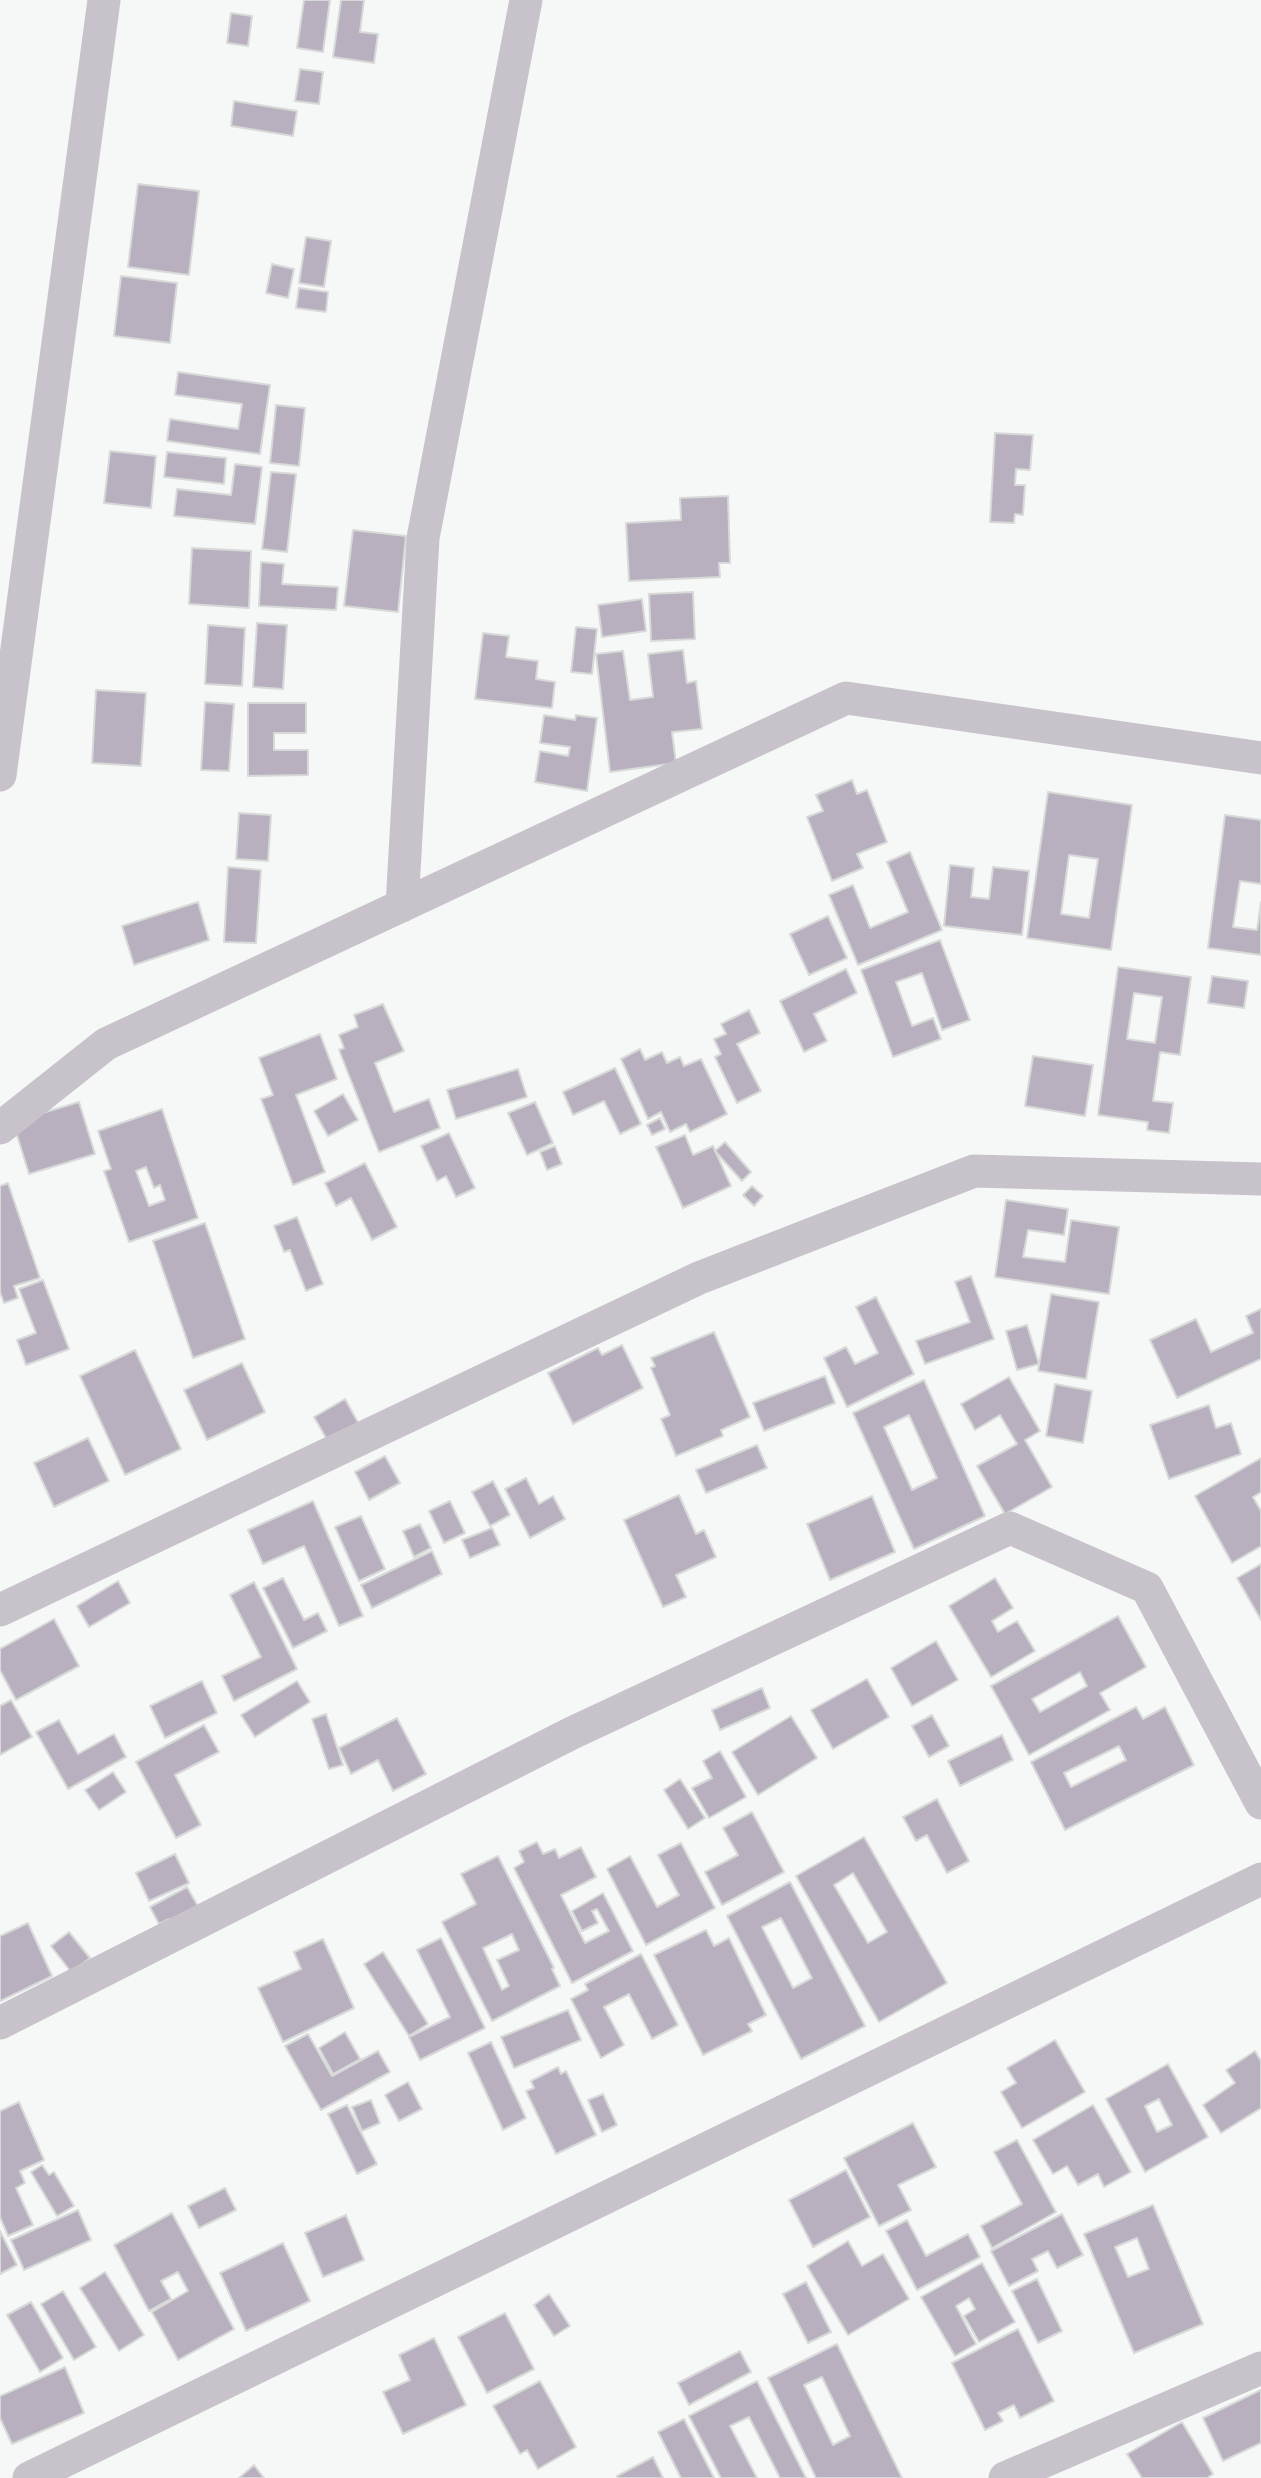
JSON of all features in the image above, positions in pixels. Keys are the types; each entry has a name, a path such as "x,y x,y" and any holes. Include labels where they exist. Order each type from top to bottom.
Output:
{"street":[{"path":"0,775 104,0"},
{"path":"402,906 422,538 526,0"},
{"path":"0,1128 106,1044 846,698 1261,758"},
{"path":"0,1610 699,1278 974,1171 1261,1179"},
{"path":"0,2023 572,1733 1010,1528 1147,1588 1261,1802"},
{"path":"29,2478 1261,1880"},
{"path":"1005,2478 1261,2368"}],"building":[{"path":"304,0 330,0 323,52 297,48"},
{"path":"341,0 364,0 360,32 378,34 374,63 333,57"},
{"path":"231,13 252,16 248,46 227,43"},
{"path":"300,69 323,72 319,104 295,101"},
{"path":"234,101 297,111 293,136 231,126"},
{"path":"138,184 199,191 189,275 128,267"},
{"path":"306,237 331,241 324,287 299,283"},
{"path":"272,264 294,269 288,298 266,293"},
{"path":"121,276 177,283 170,343 114,336"},
{"path":"299,288 328,292 326,312 296,308"},
{"path":"178,372 270,385 260,454 167,441 170,419 238,429 242,404 175,395"},
{"path":"276,405 305,408 299,466 270,463"},
{"path":"995,433 1033,435 1030,470 1016,469 1015,485 1025,485 1023,515 1015,514 1014,523 990,522"},
{"path":"110,451 156,456 151,508 104,503"},
{"path":"167,452 226,458 224,484 164,477"},
{"path":"235,464 262,467 255,524 174,516 177,489 231,495"},
{"path":"271,472 296,474 287,552 262,549"},
{"path":"728,496 730,563 719,563 720,577 629,581 626,523 681,520 680,498"},
{"path":"353,530 406,536 398,612 344,606"},
{"path":"192,548 251,551 249,608 189,604"},
{"path":"261,562 284,564 282,584 338,587 336,610 259,606"},
{"path":"693,592 695,639 651,641 649,594"},
{"path":"642,599 646,631 602,637 598,605"},
{"path":"257,623 287,625 283,689 253,687"},
{"path":"208,625 245,628 242,686 205,684"},
{"path":"576,627 597,629 592,674 571,672"},
{"path":"483,633 509,636 506,657 538,661 536,679 555,682 552,708 475,699"},
{"path":"683,650 687,683 696,681 702,729 672,732 676,763 610,772 596,654 623,651 630,700 653,697 648,654"},
{"path":"96,690 146,693 141,766 92,763"},
{"path":"205,702 234,704 229,771 201,770"},
{"path":"248,703 306,703 306,733 274,733 274,750 308,750 308,775 248,776"},
{"path":"544,715 575,720 576,715 597,718 587,791 535,782 540,751 568,756 570,747 540,743"},
{"path":"852,780 857,794 867,790 887,842 857,854 863,868 832,881 807,817 823,811 816,795"},
{"path":"1048,792 1132,805 1111,950 1027,938","holes":["1069,855 1098,859 1089,918 1061,914"]},
{"path":"239,813 271,815 268,861 236,859"},
{"path":"1225,815 1261,820 1261,884 1240,881 1233,927 1257,930 1261,902 1261,955 1208,948"},
{"path":"910,852 942,930 858,965 829,895 853,885 870,928 908,912 887,862"},
{"path":"950,865 974,868 971,897 989,899 993,867 1029,871 1022,935 944,926"},
{"path":"228,867 261,870 256,943 224,942"},
{"path":"198,902 209,940 134,965 122,926"},
{"path":"828,916 847,958 809,975 790,934"},
{"path":"940,940 970,1020 942,1030 922,973 896,982 912,1026 933,1018 941,1039 893,1057 861,970"},
{"path":"1118,967 1191,977 1180,1055 1160,1052 1153,1101 1173,1103 1169,1133 1147,1130 1148,1122 1098,1115","holes":["1134,993 1162,997 1155,1043 1127,1039"]},
{"path":"846,969 857,993 814,1014 827,1041 804,1052 780,1001"},
{"path":"1212,976 1248,981 1244,1008 1208,1003"},
{"path":"383,1004 404,1051 375,1063 394,1112 429,1099 440,1128 379,1152 339,1050 344,1048 339,1035 358,1027 354,1015"},
{"path":"749,1010 760,1033 737,1044 761,1091 737,1103 715,1057 721,1054 714,1039 726,1034 721,1024"},
{"path":"320,1034 337,1079 296,1095 325,1172 293,1185 261,1099 273,1095 259,1058"},
{"path":"640,1049 645,1060 662,1052 667,1063 680,1057 684,1066 701,1059 727,1114 690,1132 686,1124 670,1132 661,1112 648,1119 621,1059"},
{"path":"1033,1056 1093,1065 1085,1116 1025,1106"},
{"path":"615,1068 641,1124 620,1134 604,1101 573,1115 563,1092"},
{"path":"518,1069 527,1097 456,1119 447,1090"},
{"path":"343,1094 358,1120 328,1136 314,1111"},
{"path":"79,1102 95,1154 29,1174 13,1122"},
{"path":"535,1102 553,1143 527,1155 508,1113"},
{"path":"162,1109 198,1218 129,1242 104,1171 111,1169 98,1131","holes":["146,1167 154,1188 160,1185 165,1200 149,1206 136,1171"]},
{"path":"660,1118 665,1129 652,1135 647,1125"},
{"path":"449,1133 475,1188 456,1197 446,1176 437,1181 421,1146"},
{"path":"685,1135 693,1155 713,1146 731,1186 683,1208 656,1147"},
{"path":"725,1142 751,1172 742,1181 715,1151"},
{"path":"555,1146 562,1164 547,1170 540,1152"},
{"path":"365,1163 397,1227 372,1240 351,1198 336,1206 325,1183"},
{"path":"8,1183 40,1278 14,1286 18,1298 4,1303 0,1292 0,1186"},
{"path":"752,1186 763,1196 754,1206 743,1195"},
{"path":"1006,1200 1068,1209 1064,1235 1028,1230 1023,1257 1065,1262 1071,1220 1119,1227 1109,1294 995,1277"},
{"path":"297,1217 323,1284 306,1291 290,1250 284,1252 274,1226"},
{"path":"205,1223 245,1339 193,1358 153,1241"},
{"path":"971,1276 994,1339 925,1364 916,1341 970,1322 955,1282"},
{"path":"43,1280 69,1349 26,1365 17,1340 36,1333 19,1289"},
{"path":"1051,1294 1099,1302 1086,1379 1038,1371"},
{"path":"876,1297 914,1374 847,1407 824,1358 846,1347 855,1364 878,1353 856,1307"},
{"path":"1261,1309 1261,1359 1177,1398 1150,1340 1196,1319 1211,1352 1253,1333 1246,1316"},
{"path":"1027,1325 1039,1364 1017,1370 1006,1331"},
{"path":"714,1332 750,1417 721,1430 723,1436 676,1456 661,1419 670,1415 651,1368 655,1366 651,1358"},
{"path":"622,1345 643,1388 573,1424 548,1373 598,1348 602,1355"},
{"path":"135,1350 181,1449 125,1475 80,1376"},
{"path":"242,1363 265,1412 207,1440 184,1390"},
{"path":"825,1376 835,1403 764,1431 753,1403"},
{"path":"1009,1377 1040,1431 1025,1440 1052,1487 1005,1514 977,1466 1017,1444 1000,1415 975,1430 961,1404"},
{"path":"924,1380 985,1516 914,1549 853,1413","holes":["909,1415 937,1478 912,1490 884,1427"]},
{"path":"1055,1384 1092,1391 1083,1443 1046,1436"},
{"path":"345,1399 360,1426 329,1443 314,1417"},
{"path":"1209,1405 1216,1428 1231,1423 1241,1454 1169,1479 1150,1425"},
{"path":"88,1438 109,1481 54,1507 34,1463"},
{"path":"757,1445 767,1468 706,1493 696,1470"},
{"path":"385,1456 400,1483 369,1500 355,1472"},
{"path":"1261,1458 1261,1492 1253,1497 1261,1511 1261,1546 1232,1563 1195,1496"},
{"path":"526,1478 539,1504 553,1496 565,1519 530,1538 505,1489"},
{"path":"493,1481 510,1515 490,1526 472,1492"},
{"path":"679,1495 696,1534 704,1530 716,1557 676,1575 686,1597 663,1607 624,1520"},
{"path":"872,1496 895,1552 830,1580 807,1524"},
{"path":"313,1501 363,1616 339,1626 304,1546 263,1564 248,1530"},
{"path":"450,1501 465,1533 444,1543 429,1511"},
{"path":"361,1516 385,1569 359,1581 335,1527"},
{"path":"420,1524 431,1548 414,1557 403,1531"},
{"path":"492,1528 500,1545 470,1558 462,1540"},
{"path":"432,1551 442,1574 372,1608 361,1585"},
{"path":"1261,1564 1261,1620 1237,1578"},
{"path":"283,1578 304,1620 318,1613 327,1631 293,1648 263,1588"},
{"path":"995,1578 1013,1608 992,1621 998,1632 1017,1621 1035,1651 991,1677 949,1606"},
{"path":"118,1581 130,1603 89,1627 77,1606"},
{"path":"254,1582 297,1669 234,1701 222,1676 261,1657 230,1595"},
{"path":"1118,1616 1146,1667 1100,1693 1110,1710 1029,1755 991,1686","holes":["1080,1672 1087,1686 1040,1712 1032,1699"]},
{"path":"54,1619 79,1666 16,1700 0,1670 0,1649"},
{"path":"936,1641 958,1680 912,1706 891,1668"},
{"path":"867,1679 889,1717 833,1749 811,1710"},
{"path":"202,1681 217,1713 165,1738 150,1706"},
{"path":"297,1681 310,1702 255,1737 241,1715"},
{"path":"762,1688 770,1708 720,1730 712,1710"},
{"path":"11,1700 32,1737 0,1755 0,1706"},
{"path":"1136,1707 1143,1719 1165,1707 1194,1765 1065,1830 1031,1762","holes":["1119,1746 1126,1760 1071,1787 1064,1773"]},
{"path":"326,1714 343,1765 329,1769 312,1719"},
{"path":"932,1715 949,1746 929,1757 912,1726"},
{"path":"791,1716 817,1758 758,1795 732,1752"},
{"path":"397,1718 426,1774 393,1791 378,1760 351,1774 339,1748"},
{"path":"59,1720 78,1754 114,1734 126,1757 68,1789 36,1732"},
{"path":"204,1725 219,1752 175,1775 201,1825 176,1838 136,1762"},
{"path":"1002,1735 1013,1760 960,1786 948,1761"},
{"path":"720,1751 746,1797 709,1818 692,1788 712,1778 703,1761"},
{"path":"113,1772 126,1792 99,1810 85,1790"},
{"path":"680,1779 705,1818 688,1829 664,1790"},
{"path":"937,1799 969,1861 947,1873 927,1835 916,1841 903,1817"},
{"path":"752,1812 784,1872 722,1905 705,1872 738,1855 723,1828"},
{"path":"864,1837 947,1983 879,2022 796,1876","holes":["853,1873 887,1932 868,1943 834,1885"]},
{"path":"537,1842 543,1854 555,1849 559,1858 581,1847 596,1877 561,1895 585,1943 609,1931 597,1909 592,1911 598,1923 582,1931 572,1911 603,1893 633,1951 572,1983 514,1868 524,1862 519,1851"},
{"path":"681,1843 715,1908 646,1945 607,1869 630,1856 657,1907 679,1895 658,1855"},
{"path":"175,1854 189,1883 149,1901 136,1873"},
{"path":"498,1856 554,1968 552,1969 560,1986 492,2021 442,1922 476,1904 461,1874","holes":["512,1934 519,1950 497,1960 509,1986 502,1990 483,1948"]},
{"path":"790,1882 865,2026 801,2059 727,1916","holes":["781,1918 812,1978 793,1988 762,1927"]},
{"path":"187,1887 199,1908 172,1923 169,1919 159,1924 150,1907"},
{"path":"28,1923 52,1976 0,2001 0,1936"},
{"path":"706,1930 714,1946 729,1938 766,2015 748,2024 752,2031 703,2055 654,1955"},
{"path":"69,1932 90,1958 71,1972 51,1946"},
{"path":"441,1938 485,2028 420,2060 409,2037 450,2017 417,1950"},
{"path":"323,1939 354,2008 283,2042 258,1988 301,1969 294,1952"},
{"path":"383,1952 428,2024 409,2036 364,1964"},
{"path":"641,1954 678,2025 652,2039 629,1994 604,2007 624,2045 601,2058 571,1999 588,1990 585,1984"},
{"path":"568,2010 581,2040 514,2068 501,2037"},
{"path":"345,2032 360,2059 333,2074 319,2048"},
{"path":"308,2034 332,2076 378,2051 390,2072 321,2110 285,2046"},
{"path":"1055,2040 1085,2092 1022,2128 1001,2092 1016,2083 1007,2068"},
{"path":"491,2042 526,2118 503,2130 468,2053"},
{"path":"1255,2051 1261,2061 1261,2108 1221,2133 1203,2105 1235,2083 1226,2070"},
{"path":"1168,2064 1208,2137 1145,2172 1106,2099","holes":["1159,2099 1172,2125 1157,2132 1145,2106"]},
{"path":"558,2067 561,2074 566,2071 596,2135 556,2154 526,2091 534,2088 531,2081"},
{"path":"408,2082 422,2109 399,2121 385,2095"},
{"path":"603,2094 617,2125 602,2132 588,2100"},
{"path":"371,2100 380,2123 362,2131 352,2107"},
{"path":"19,2102 44,2160 20,2171 25,2183 16,2188 33,2225 8,2236 0,2217 0,2111"},
{"path":"347,2105 377,2164 357,2174 328,2114"},
{"path":"1093,2105 1131,2172 1104,2187 1098,2174 1078,2185 1067,2166 1053,2174 1033,2140"},
{"path":"913,2123 936,2167 898,2185 911,2210 879,2226 844,2158"},
{"path":"1017,2140 1056,2212 992,2248 981,2226 1022,2204 994,2152"},
{"path":"42,2165 49,2175 54,2172 74,2206 57,2216 31,2172"},
{"path":"846,2170 870,2217 813,2247 789,2200"},
{"path":"225,2188 236,2210 199,2228 188,2206"},
{"path":"1153,2205 1203,2324 1134,2353 1084,2234","holes":["1137,2238 1149,2269 1128,2277 1115,2247"]},
{"path":"78,2210 91,2240 24,2270 11,2240"},
{"path":"172,2213 234,2329 178,2360 152,2312 188,2291 178,2272 161,2281 171,2299 149,2311 114,2245"},
{"path":"1062,2214 1083,2255 1057,2268 1048,2251 1032,2259 1038,2271 1009,2286 991,2251"},
{"path":"346,2215 364,2260 323,2277 305,2233"},
{"path":"907,2220 926,2256 968,2234 980,2257 917,2290 886,2231"},
{"path":"0,2231 17,2265 0,2274"},
{"path":"848,2241 862,2266 883,2254 909,2299 848,2335 807,2266"},
{"path":"283,2243 310,2301 246,2331 220,2273"},
{"path":"982,2263 1015,2322 979,2342 964,2316 975,2309 969,2298 956,2306 976,2344 955,2356 921,2297"},
{"path":"105,2272 144,2335 119,2351 80,2288"},
{"path":"1037,2279 1062,2331 1038,2343 1012,2291"},
{"path":"806,2282 831,2332 808,2343 783,2294"},
{"path":"63,2291 96,2347 74,2360 41,2304"},
{"path":"549,2294 570,2326 554,2336 534,2305"},
{"path":"31,2302 63,2358 40,2372 7,2315"},
{"path":"505,2313 534,2369 487,2393 458,2337"},
{"path":"1018,2329 1054,2401 1020,2418 1014,2405 998,2413 1003,2421 985,2430 952,2363"},
{"path":"434,2338 466,2405 403,2434 383,2392 410,2380 399,2355"},
{"path":"837,2344 902,2478 816,2478 768,2378","holes":["822,2377 850,2436 833,2445 804,2385"]},
{"path":"740,2351 751,2372 689,2405 678,2383"},
{"path":"65,2367 84,2413 12,2444 0,2418 0,2396"},
{"path":"540,2381 576,2447 538,2469 527,2450 520,2454 493,2406"},
{"path":"757,2381 806,2478 780,2478 749,2417 730,2426 757,2478 721,2478 689,2416"},
{"path":"1261,2390 1261,2443 1223,2461 1203,2418"},
{"path":"684,2419 714,2478 681,2478 658,2432"},
{"path":"1182,2422 1213,2474 1207,2478 1142,2478 1127,2454"},
{"path":"653,2457 663,2478 618,2478 617,2476"},
{"path":"254,2465 264,2478 239,2478"}]}
